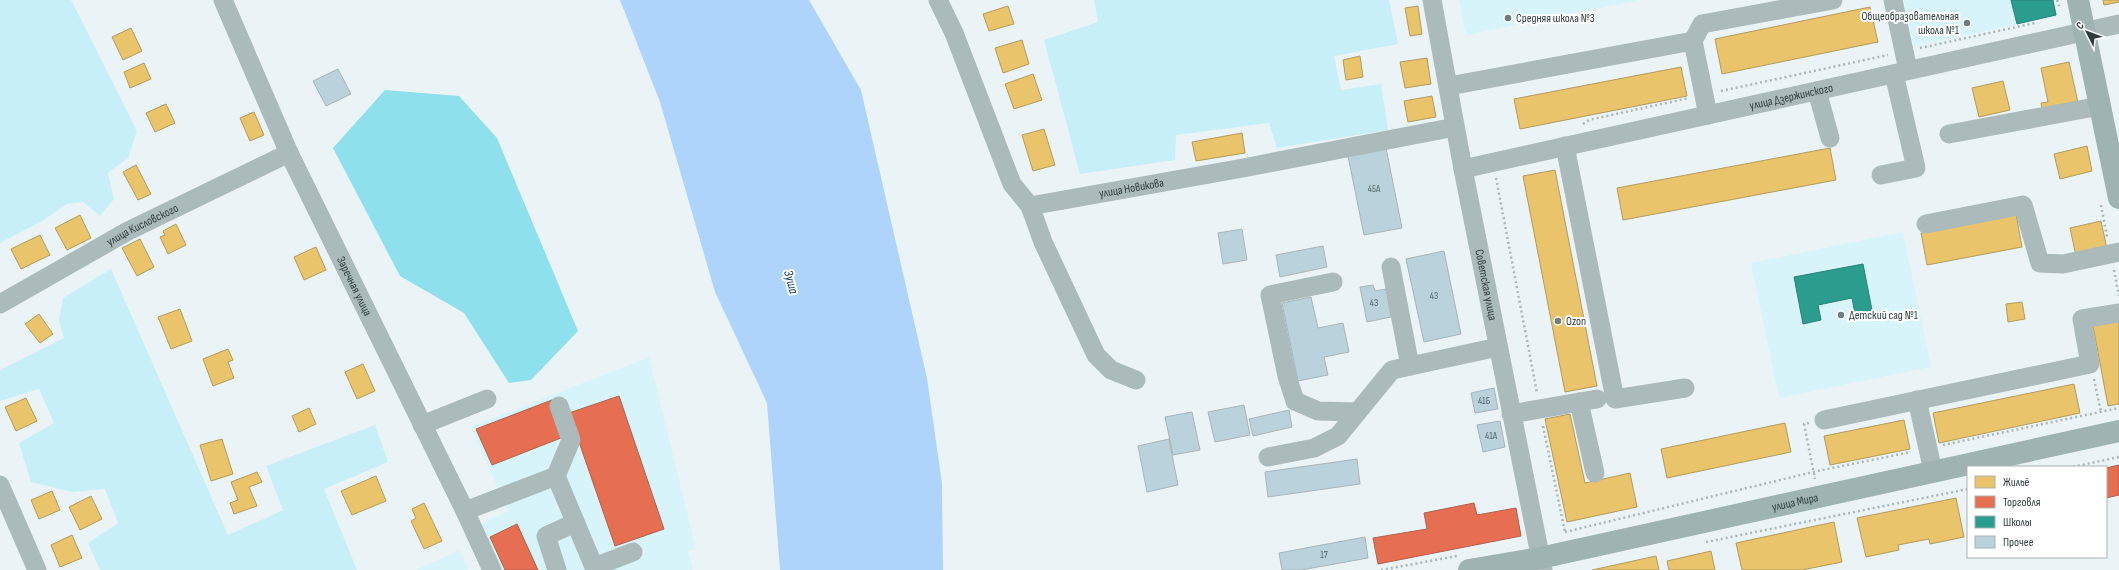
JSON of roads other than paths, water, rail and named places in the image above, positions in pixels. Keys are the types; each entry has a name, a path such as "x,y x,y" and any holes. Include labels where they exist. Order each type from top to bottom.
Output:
{"main road":[{"path":"2078,0 2119,198"},
{"name":"улица Мира","path":"1464,563 1540,556 2119,431"}],"street":[{"name":"Заречная улица","path":"223,0 289,153 465,511 492,570"},
{"path":"938,0 954,33 1012,184 1030,206 1043,242 1096,355 1111,370 1136,380"},
{"name":"Советская улица","path":"1432,0 1449,86 1463,169 1540,556"},
{"path":"1708,115 1693,41 1702,24 1833,0"},
{"path":"1881,175 1916,168 1901,72 1904,51 1893,0"},
{"name":"улица Дзержинского","path":"1463,169 2119,24"},
{"path":"1449,86 1693,41"},
{"path":"1817,90 1830,138"},
{"path":"1949,134 2100,106"},
{"name":"улица Новикова","path":"1030,206 1243,168 1455,127"},
{"path":"1565,146 1615,399 1684,388"},
{"name":"улица Кисловского","path":"0,304 128,230 289,153"},
{"path":"1926,224 2023,205 2040,263 2063,264 2119,252"},
{"path":"1391,267 1410,366"},
{"path":"1333,282 1270,295 1287,376 1295,401 1318,411 1357,412"},
{"path":"1824,420 2090,364 2082,319 2119,313"},
{"path":"1268,457 1314,448 1338,436 1392,370 1498,347"},
{"path":"422,425 487,398"},
{"path":"1917,400 1933,471"},
{"path":"1511,414 1588,401 1595,473"},
{"path":"559,406 571,440 556,476 594,567 633,552"},
{"path":"465,511 556,476"},
{"path":"0,485 37,570"},
{"path":"557,570 546,536 575,523"}],"water":[{"name":"Зуша","path":"620,0 809,0 861,90 927,378 942,483 943,570 780,570 767,403 715,292 660,102"}],"place":[{"name":"Средняя школа №3","path":"1508,18"},
{"name":"Общеобразовательная школа №1","path":"1967,23"},
{"name":"Детский сад №1","path":"1841,315"},
{"name":"Ozon","path":"1558,321"}]}
